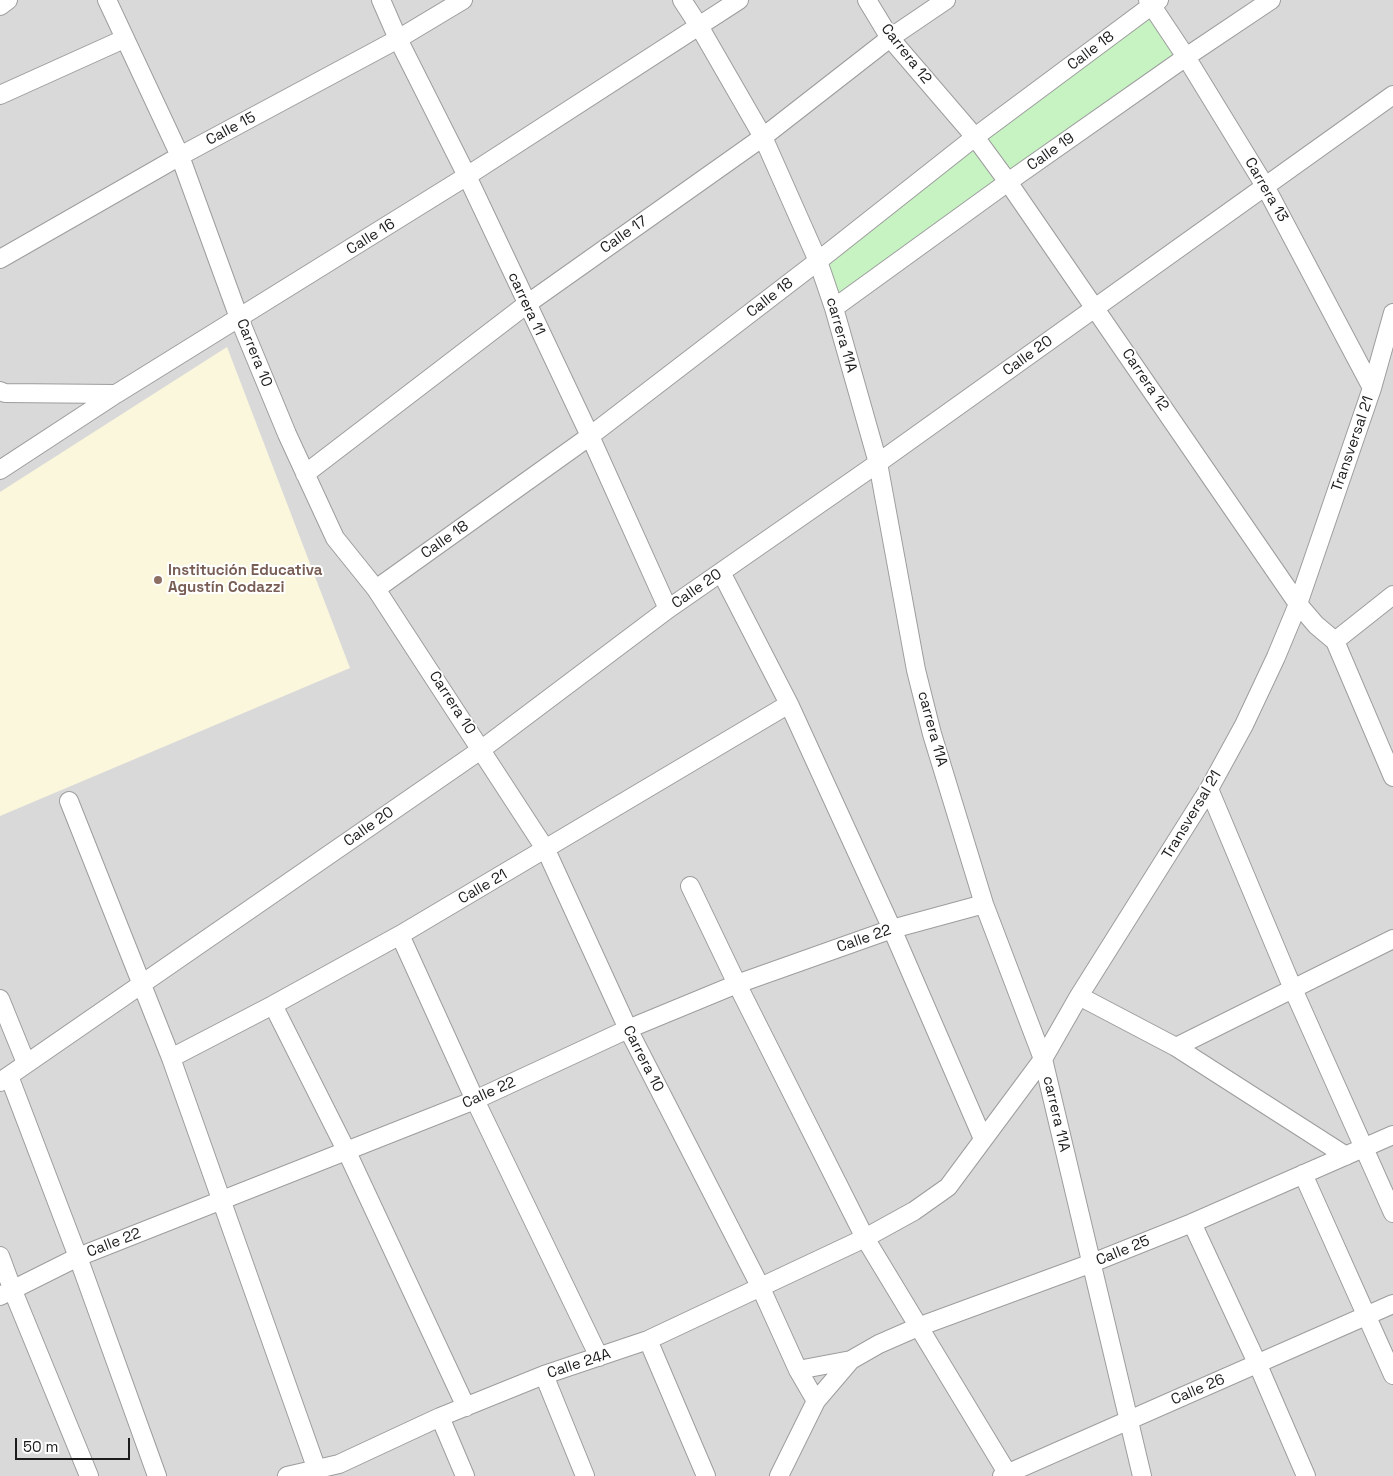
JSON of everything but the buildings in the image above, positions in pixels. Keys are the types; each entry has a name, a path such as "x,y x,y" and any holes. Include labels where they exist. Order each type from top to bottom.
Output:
{"street":[{"path":"0,6 8,0"},
{"name":"Carrera 10","path":"107,0 180,156 239,318 287,434 335,538 376,589 546,850 628,1029 760,1286 798,1370 816,1401"},
{"name":"carrera 11","path":"381,0 398,39 467,176 590,436 668,609"},
{"name":"Calle 15","path":"0,259 180,156 398,39 463,0"},
{"name":"carrera 11A","path":"682,0 763,137 818,261 834,308 878,463 916,670 932,734 984,904 1043,1059 1142,1476"},
{"name":"Calle 16","path":"0,470 116,394 467,176 739,0"},
{"name":"Carrera 12","path":"867,0 890,38 975,137 1008,182 1298,604 1316,625 1334,641 1393,777"},
{"name":"Calle 17","path":"305,474 526,304 763,137 890,38 946,0"},
{"name":"Calle 19","path":"834,308 1008,182 1270,0"},
{"name":"Carrera 13","path":"1153,2 1265,186 1372,388"},
{"name":"Calle 18","path":"376,589 590,436 818,261 975,137 1153,2"},
{"path":"0,95 124,39"},
{"name":"Calle 20","path":"4,1079 482,749 668,609 878,463 1393,95"},
{"name":"Transversal 21","path":"865,1238 914,1211 948,1187 1043,1059 1079,996 1209,789 1244,725 1276,657 1298,604 1372,388 1393,312"},
{"path":"0,391 5,393 116,394"},
{"path":"721,572 789,704 892,929 983,1138"},
{"path":"1334,641 1393,595"},
{"name":"Calle 21","path":"171,1058 273,1005 400,935 789,704"},
{"path":"1209,789 1293,989 1393,1213"},
{"path":"70,801 171,1058 317,1470"},
{"path":"690,886 737,984 865,1238 1006,1475"},
{"name":"Calle 22","path":"6,1294 78,1258 475,1100 628,1029 737,984 892,929 984,904"},
{"path":"400,935 475,1100 598,1358"},
{"path":"1176,1048 1393,939"},
{"path":"1079,996 1176,1048 1346,1156"},
{"path":"0,999 26,1063"},
{"path":"273,1005 346,1152 466,1407"},
{"path":"4,1079 78,1258 157,1476"},
{"name":"Calle 25","path":"798,1370 851,1360 879,1344 918,1327 1092,1263 1192,1223 1393,1135"},
{"path":"1303,1174 1393,1375"},
{"path":"1192,1223 1258,1365 1306,1476"},
{"name":"Calle 24A","path":"287,1476 317,1470 342,1470 440,1416 544,1375 648,1340 865,1238"},
{"path":"0,1256 6,1294 89,1476"},
{"name":"Calle 26","path":"1006,1475 1393,1304"},
{"path":"648,1340 706,1476"},
{"name":"Calle 25","path":"779,1476 816,1401 851,1360"},
{"path":"544,1375 585,1476"},
{"path":"440,1416 465,1476"}],"shaded area":[{"path":"0,0 1393,0 1393,1476 0,1476"},
{"name":"Institución Educativa Agustín Codazzi","path":"227,347 350,668 0,816 0,492"}],"green space":[{"path":"1150,14 1180,55 1009,174 983,138"},
{"path":"974,144 1002,181 835,300 823,262"}],"place":[{"name":"Institución Educativa Agustín Codazzi","path":"158,580"}]}
